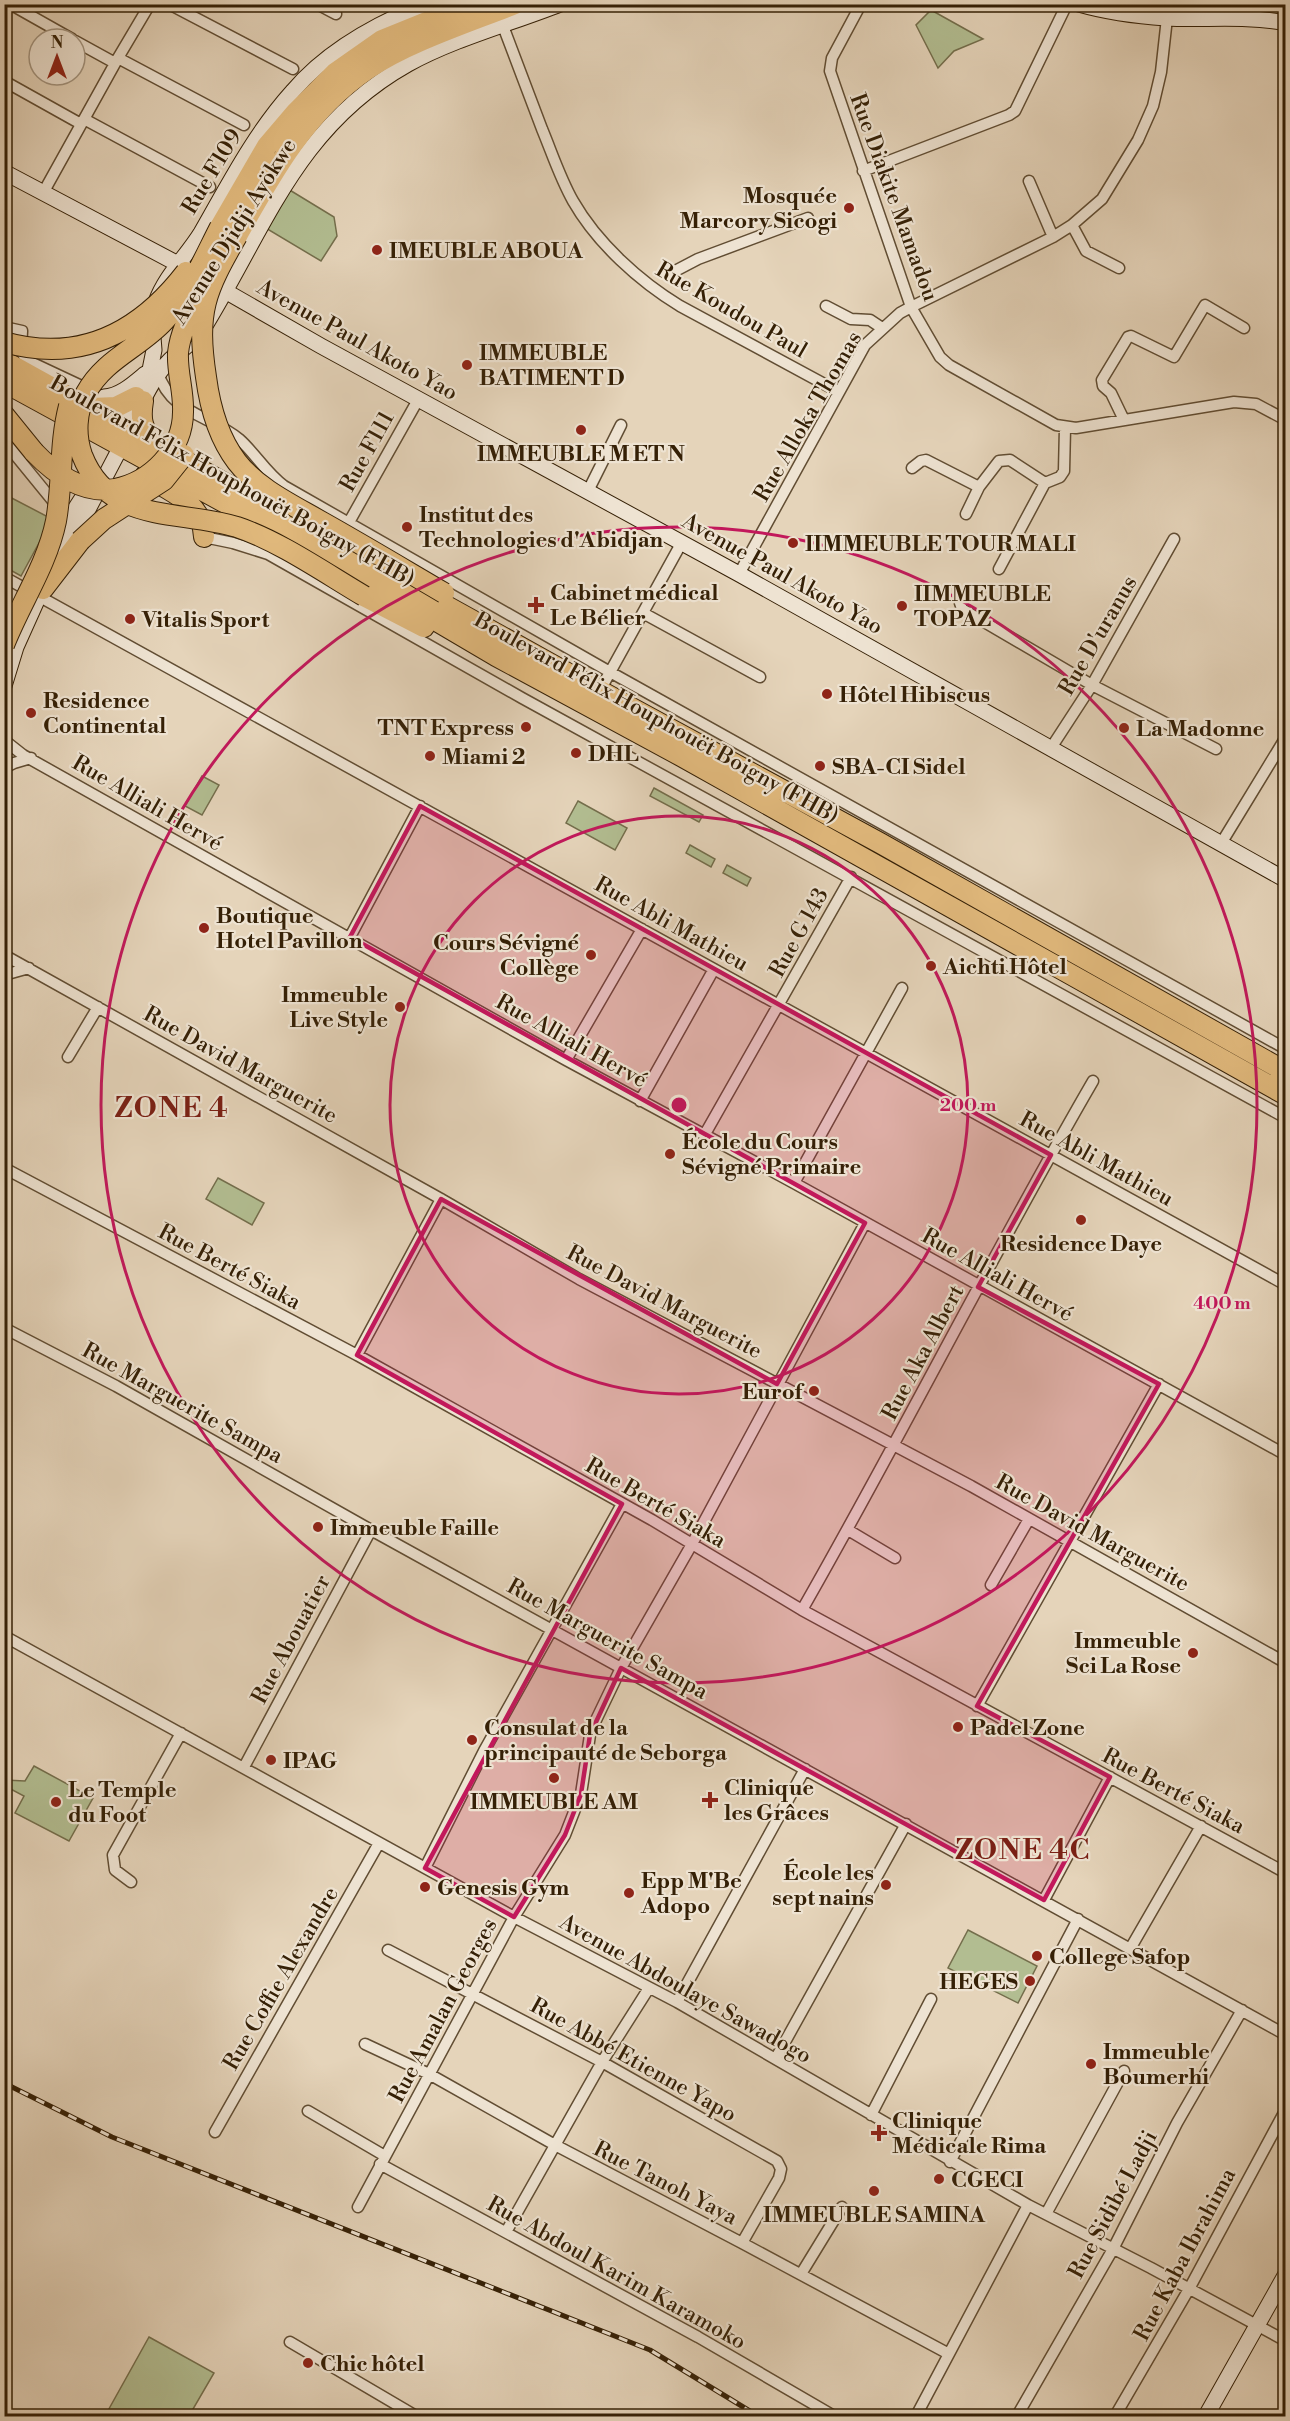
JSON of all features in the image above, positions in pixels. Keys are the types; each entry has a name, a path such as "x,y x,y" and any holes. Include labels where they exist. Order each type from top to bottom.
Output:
{"highway":[{"path":"4,415 43,461 69,481 110,489 127,487 141,481 169,455 182,426 178,354 185,326 267,146 296,112 335,73 382,40 471,4"},
{"path":"4,342 40,348 61,348 97,342 124,331 145,316 229,231 309,123 346,85 388,57 515,4"},
{"path":"229,231 204,302 202,355 219,432 239,464 272,492 444,593 560,669"},
{"path":"41,592 80,541 104,519 164,480 183,456 193,428 196,408 190,355 196,306"},
{"path":"196,306 159,326 105,368 85,394 77,434 80,449 91,474 104,490 131,506 238,527 269,541 421,626 496,656"},
{"path":"4,645 50,544 60,492 62,439 72,395 81,378 102,355 152,323 196,306"},
{"name":"Boulevard Félix Houphouët Boigny (FHB)","path":"4,361 102,404 122,436 153,443 560,669 595,699 681,756 1286,1095"},
{"name":"Boulevard Félix Houphouët Boigny (FHB)","path":"4,382 122,436 496,656 595,699 880,843 1286,1072"},
{"path":"102,404 123,404 139,399 140,419 153,443"},
{"path":"122,436 144,475 186,500 194,508 201,518 204,537"}],"street":[{"path":"10,4 51,27"},
{"path":"43,193 116,60 150,4"},
{"path":"169,4 293,69"},
{"path":"317,4 336,15"},
{"name":"Rue F109","path":"154,371 153,311 162,286 198,238 268,120 294,89 362,34 396,16 426,4"},
{"name":"Avenue Djidji Ayökwe","path":"78,518 154,371 202,332 196,306 226,291 296,166 333,120 384,79 410,63 560,4"},
{"name":"Rue Diakite Mamadou","path":"861,4 832,58 830,71 911,307 944,362 1065,428"},
{"path":"863,171 1010,115 1015,111 1067,4"},
{"path":"1079,4 1120,13 1167,18 1248,18 1286,22"},
{"name":"Rue Alloka Thomas","path":"739,574 865,345 882,328 911,307 1053,237 1072,225 1102,199 1138,140 1153,106 1161,72 1167,18"},
{"name":"Rue Koudou Paul","path":"503,26 561,177 588,224 632,272 680,306 839,392"},
{"path":"87,46 244,125"},
{"path":"4,81 210,187"},
{"name":"Avenue Paul Akoto Yao","path":"4,172 178,264 321,346 682,542 1222,842 1286,880"},
{"path":"1029,181 1053,237"},
{"path":"677,270 698,259 808,218"},
{"path":"1072,225 1086,251 1119,268"},
{"path":"198,238 203,251 209,258 218,260 244,258"},
{"path":"162,286 182,283 205,295 196,306"},
{"path":"1124,420 1111,393 1103,386 1102,380 1128,337 1174,357 1205,305 1244,328"},
{"path":"826,306 851,319 870,320 882,328"},
{"path":"4,327 22,331 21,350 26,360 102,404 154,371 162,386 182,406 240,440 277,481 348,524 1286,1048"},
{"name":"Rue F111","path":"348,524 419,398"},
{"path":"999,569 1046,483 1060,477 1064,471 1065,428 1245,402 1256,404 1286,420"},
{"path":"588,491 621,425"},
{"path":"4,441 60,510 78,518"},
{"path":"966,514 979,487 999,461 1005,459 1046,483"},
{"path":"912,468 926,460 979,487"},
{"path":"4,621 22,586 78,518"},
{"path":"4,686 16,646 78,518"},
{"path":"204,537 268,554 522,698 852,877 1286,1118"},
{"name":"Rue D'uranus","path":"1051,748 1092,686 1174,539"},
{"path":"595,699 682,542"},
{"name":"Rue Abli Mathieu","path":"4,577 41,592 420,806 1286,1285"},
{"path":"960,603 962,609 1092,686 1216,749"},
{"path":"643,613 760,677"},
{"path":"1222,842 1286,737"},
{"name":"Rue Alliali Hervé","path":"4,740 31,758 566,1060 705,1134 978,1287 1286,1455"},
{"path":"4,768 31,758"},
{"path":"350,937 420,806"},
{"name":"Rue G 143","path":"705,1134 852,877"},
{"path":"566,1060 642,929"},
{"name":"Rue David Marguerite","path":"4,955 579,1278 971,1486 1286,1663"},
{"path":"4,975 29,968"},
{"path":"640,1101 714,969"},
{"path":"794,1183 902,987"},
{"path":"68,1057 98,1007"},
{"name":"Rue Aka Albert","path":"802,1610 894,1447 978,1287 1093,1081"},
{"name":"Rue Berté Siaka","path":"4,1168 357,1355 692,1544 802,1610 1286,1873"},
{"path":"357,1355 441,1199"},
{"name":"Rue Amalan Georges","path":"358,2207 514,1917 565,1835 581,1794 590,1735 621,1668 692,1544 865,1223"},
{"name":"Rue Marguerite Sampa","path":"4,1328 116,1386 371,1530 1286,2035"},
{"path":"977,1706 1159,1384"},
{"path":"425,1868 484,1751 622,1504"},
{"path":"991,1585 1029,1519"},
{"name":"Rue Abouatier","path":"244,1767 371,1530"},
{"path":"848,1530 895,1558"},
{"name":"Avenue Abdoulaye Sawadogo","path":"4,1636 514,1917 677,2002 1028,2205 1286,2341"},
{"path":"130,1882 115,1870 113,1855 182,1733"},
{"path":"677,2002 805,1769"},
{"path":"1044,1900 1110,1777"},
{"path":"776,2058 906,1824"},
{"path":"1130,1949 1201,1826"},
{"name":"Rue Coffie Alexandre","path":"215,2132 379,1843"},
{"path":"951,2162 1078,1919"},
{"name":"Rue Abbé Etienne Yapo","path":"388,1950 602,2062 777,2161 781,2169 779,2178 742,2243"},
{"path":"506,2232 602,2062 649,1988"},
{"path":"871,2115 932,1999"},
{"name":"Rue Sidibé Ladji","path":"1017,2416 1113,2249 1176,2123 1242,2010"},
{"name":"Rue Tanoh Yaya","path":"366,2044 429,2074 555,2145 949,2354"},
{"path":"1046,2214 1124,2071"},
{"name":"Rue Kaba Ibrahima","path":"1115,2416 1189,2289 1286,2109"},
{"name":"Rue Abdoul Karim Karamoko","path":"308,2111 382,2160 506,2232 698,2337 834,2416"},
{"path":"916,2416 1028,2205"},
{"path":"801,2274 842,2207"},
{"path":"1206,2416 1286,2274"},
{"path":"290,2343 416,2416"}],"highlighted area":[{"path":"420,806 1051,1155 978,1287 1159,1384 977,1706 1110,1777 1044,1900 621,1668 590,1735 581,1794 565,1835 514,1917 425,1868 622,1504 357,1355 441,1199 777,1384 865,1223 350,937"}],"green space":[{"path":"931,10 983,39 954,51 938,68 916,25"},
{"path":"288,189 334,217 337,236 321,261 264,227"},
{"path":"4,494 52,519 21,576 5,567"},
{"path":"202,776 219,785 202,815 185,806"},
{"path":"654,788 703,815 699,822 650,796"},
{"path":"578,801 627,828 615,850 566,823"},
{"path":"690,845 715,859 711,867 686,853"},
{"path":"727,865 751,878 747,886 723,873"},
{"path":"218,1178 264,1203 252,1225 206,1199"},
{"name":"Le Temple du Foot","path":"34,1766 93,1798 69,1841 15,1813 24,1796 5,1786 5,1780 25,1781"},
{"path":"968,1930 1037,1966 1018,2003 948,1968"},
{"path":"149,2337 214,2373 189,2416 105,2416"}],"railway":[{"path":"4,2083 112,2137 650,2350 758,2416"}],"place":[{"name":"Mosquée Marcory Sicogi","path":"849,208"},
{"name":"IMEUBLE ABOUA","path":"377,250"},
{"name":"IMMEUBLE BATIMENT D","path":"467,365"},
{"name":"IMMEUBLE M ET N","path":"581,430"},
{"name":"Institut des Technologies d'Abidjan","path":"407,527"},
{"name":"IIMMEUBLE TOUR MALI","path":"793,543"},
{"name":"Cabinet médical Le Bélier","path":"536,605"},
{"name":"IIMMEUBLE TOPAZ","path":"902,606"},
{"name":"Vitalis Sport","path":"130,619"},
{"name":"Hôtel Hibiscus","path":"827,694"},
{"name":"Residence Continental","path":"31,713"},
{"name":"TNT Express","path":"526,727"},
{"name":"La Madonne","path":"1124,728"},
{"name":"DHL","path":"576,753"},
{"name":"Miami 2","path":"430,756"},
{"name":"SBA-CI Sidel","path":"820,766"},
{"name":"Boutique Hotel Pavillon","path":"204,928"},
{"name":"Cours Sévigné Collège","path":"591,955"},
{"name":"Aichti Hôtel","path":"931,966"},
{"name":"Immeuble Live Style","path":"400,1007"},
{"name":"École du Cours Sévigné Primaire","path":"670,1154"},
{"name":"Residence Daye","path":"1081,1220"},
{"name":"Eurof","path":"814,1391"},
{"name":"Immeuble Faille","path":"318,1527"},
{"name":"Immeuble Sci La Rose","path":"1193,1653"},
{"name":"Padel Zone","path":"958,1727"},
{"name":"Consulat de la principauté de Seborga","path":"472,1740"},
{"name":"IPAG","path":"271,1760"},
{"name":"IMMEUBLE AM","path":"554,1778"},
{"name":"Clinique les Grâces","path":"710,1800"},
{"name":"Le Temple du Foot","path":"56,1802"},
{"name":"École les sept nains","path":"886,1885"},
{"name":"Genesis Gym","path":"425,1887"},
{"name":"Epp M'Be Adopo","path":"629,1893"},
{"name":"College Safop","path":"1037,1956"},
{"name":"HEGES","path":"1030,1981"},
{"name":"Immeuble Boumerhi","path":"1091,2064"},
{"name":"Clinique Médicale Rima","path":"879,2133"},
{"name":"CGECI","path":"939,2179"},
{"name":"IMMEUBLE SAMINA","path":"874,2191"},
{"name":"Chic hôtel","path":"308,2363"}],"district":[{"name":"ZONE 4","path":"172,1107"},
{"name":"ZONE 4C","path":"1023,1849"}]}
